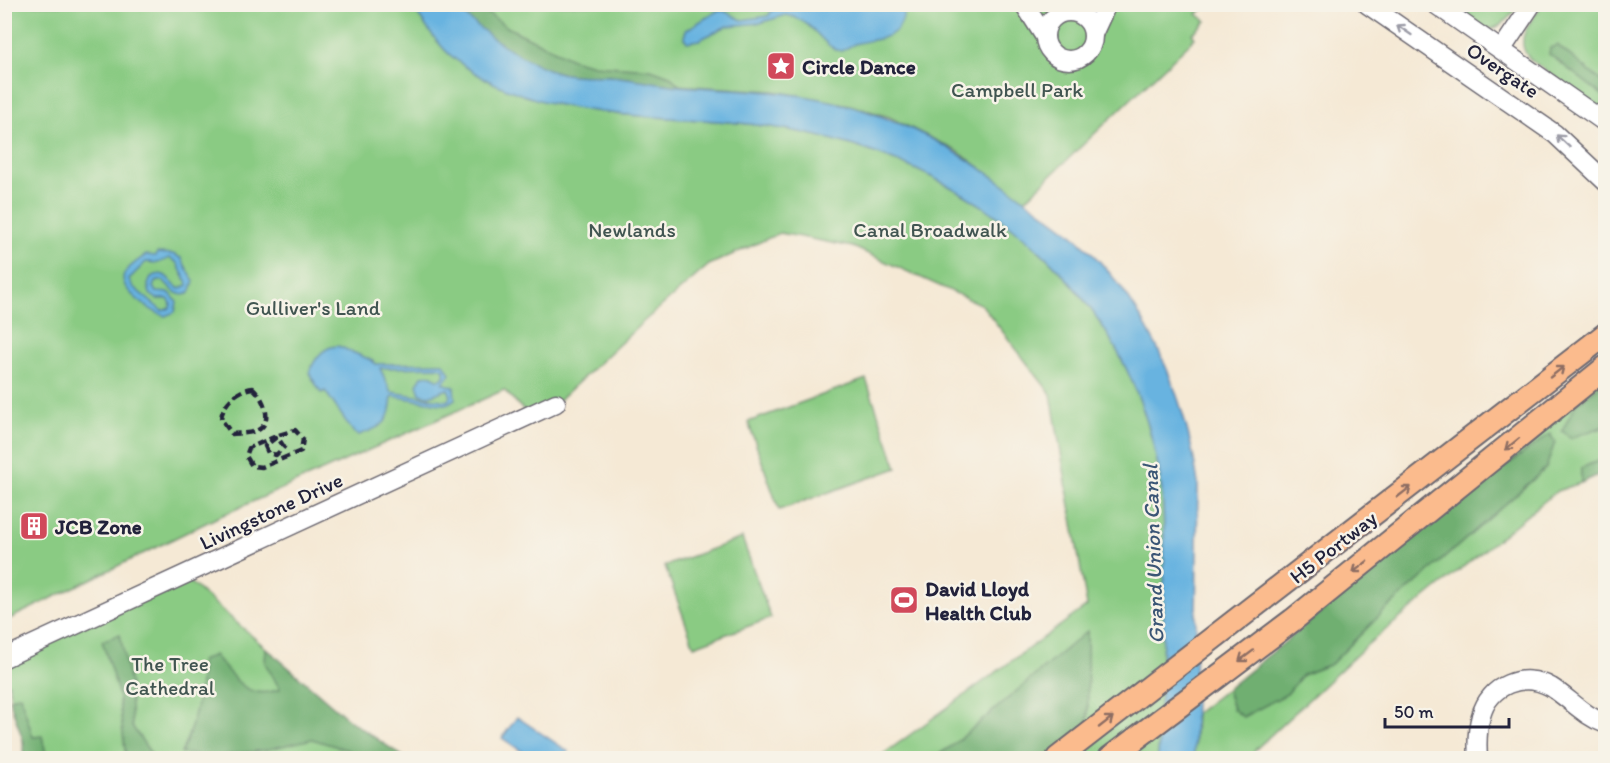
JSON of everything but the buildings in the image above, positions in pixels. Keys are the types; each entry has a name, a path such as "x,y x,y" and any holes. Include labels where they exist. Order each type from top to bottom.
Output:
{"main road":[{"name":"H5 Portway","path":"1058,758 1605,334"},
{"name":"H5 Portway","path":"1110,759 1293,620 1605,367"}],"street":[{"path":"1024,4 1045,37 1046,44 1056,57 1071,61 1090,50 1094,32 1107,4"},
{"name":"Overgate","path":"1367,4 1555,134 1605,182"},
{"name":"Overgate","path":"1435,4 1605,123"},
{"path":"1502,50 1532,4"},
{"path":"1045,37 1053,18 1070,8 1086,18 1094,32"},
{"name":"Livingstone Drive","path":"4,658 556,403"},
{"path":"1478,759 1477,740 1481,715 1495,692 1512,681 1532,680 1550,687 1595,720 1605,724"}],"green space":[{"path":"4,5 411,5 449,54 479,75 511,91 546,102 583,109 729,122 807,133 881,155 950,186 1012,227 1066,278 1110,337 1142,406 1161,484 1164,517 1158,758 1088,758 1087,632 952,746 933,758 878,758 1087,606 1051,394 982,305 853,247 780,233 709,265 643,322 556,403 529,416 504,390 216,518 5,621"},
{"name":"Campbell Park","path":"453,5 1208,5 1197,14 1206,21 1192,34 1195,38 1025,200 957,151 889,117 850,105 774,91 643,83 608,76 578,76"},
{"path":"453,5 476,5 509,28 572,59 594,65 651,69 670,76 680,86 607,76 579,76 544,68 495,40"},
{"path":"1448,5 1519,5 1500,25 1493,29 1485,29"},
{"path":"1542,5 1605,5 1605,84 1557,45 1549,54 1605,97 1605,115 1531,60 1526,53 1523,46 1525,32"},
{"path":"1557,45 1605,84 1605,97 1549,54 1550,48"},
{"path":"1605,367 1598,430 1605,426 1605,458 1581,468 1581,483 1557,491 1367,645 1255,750 1252,758 1194,758 1196,713 1227,689 1233,709 1287,694 1302,675 1331,664 1382,613 1546,468 1519,455 1457,502 1368,582 1298,633 1326,594"},
{"path":"866,379 897,468 779,510 748,422"},
{"path":"1605,382 1605,426 1571,438 1562,431 1576,404"},
{"path":"1550,434 1555,442 1546,468 1382,613 1331,664 1302,675 1287,694 1243,717 1233,709 1227,689 1457,502"},
{"path":"1605,458 1605,472 1581,483 1581,468"},
{"path":"742,538 771,618 694,646 665,566"},
{"name":"The Tree Cathedral","path":"184,577 349,720 405,758 23,758 20,725 11,699 9,684 5,685 4,658"},
{"path":"1087,631 1088,735 1058,758 933,758 952,746"},
{"path":"120,634 130,684 132,726 154,758 126,758 118,693 102,641"},
{"path":"266,648 349,720 405,758 360,758 348,750 312,739 265,750 211,757 181,753 196,708 201,661 214,655 235,679 249,690 268,692 280,689 265,663"},
{"path":"20,695 33,737 42,736 47,758 23,758 24,743 9,699"}],"water":[{"path":"905,4 901,24 891,34 841,51 828,45 804,22 786,15 760,23 727,26 699,40 687,42 684,37 686,30 717,11 724,11 742,20 768,16 776,5"},
{"path":"411,5 453,5 513,51 560,73 606,76 678,86 788,94 860,109 914,130 964,158 1052,219 1089,250 1111,275 1147,328 1174,388 1192,451 1198,483 1194,758 1158,758 1164,517 1161,484 1142,406 1110,337 1066,278 1012,227 950,186 881,155 807,133 729,122 583,109 546,102 511,91 479,75 449,54"},
{"path":"157,253 173,254 181,258 194,281 190,293 181,295 163,280 155,282 153,287 156,292 170,293 177,302 175,312 165,316 137,300 123,280 126,271 137,261 146,255 155,256","holes":["170,258 177,263 188,285 180,289 161,274 151,277 148,285 150,294 157,299 168,299 171,303 170,308 162,311 132,286 129,279 146,262 158,263"]},
{"path":"338,346 376,364 444,363 450,374 443,383 454,387 455,399 447,404 441,404 392,396 388,418 380,426 359,435 354,433 325,391 321,393 309,373 319,355","holes":["439,367 444,369 444,377 439,380 430,375 422,376 417,384 420,394 429,396 448,389 451,396 447,401 391,392 380,368"]},
{"path":"517,717 569,752 565,758 532,758 502,738"}],"railway":[{"path":"253,388 265,407 264,424 255,431 232,434 221,419 224,408 237,394 253,388"},
{"path":"279,435 265,446 268,453 276,455 284,447 278,438 274,437 249,448 246,456 252,466 262,467 301,451 303,439 295,430 279,435"}],"place":[{"name":"Circle Dance","path":"781,66"},
{"name":"JCB Zone","path":"34,526"},
{"name":"David Lloyd Health Club","path":"904,600"}],"park label":[{"name":"Newlands","path":"632,229"},
{"name":"Canal Broadwalk","path":"930,229"},
{"name":"Gulliver's Land","path":"313,307"}],"water label":[{"name":"Grand Union Canal","path":"1153,554"}]}
